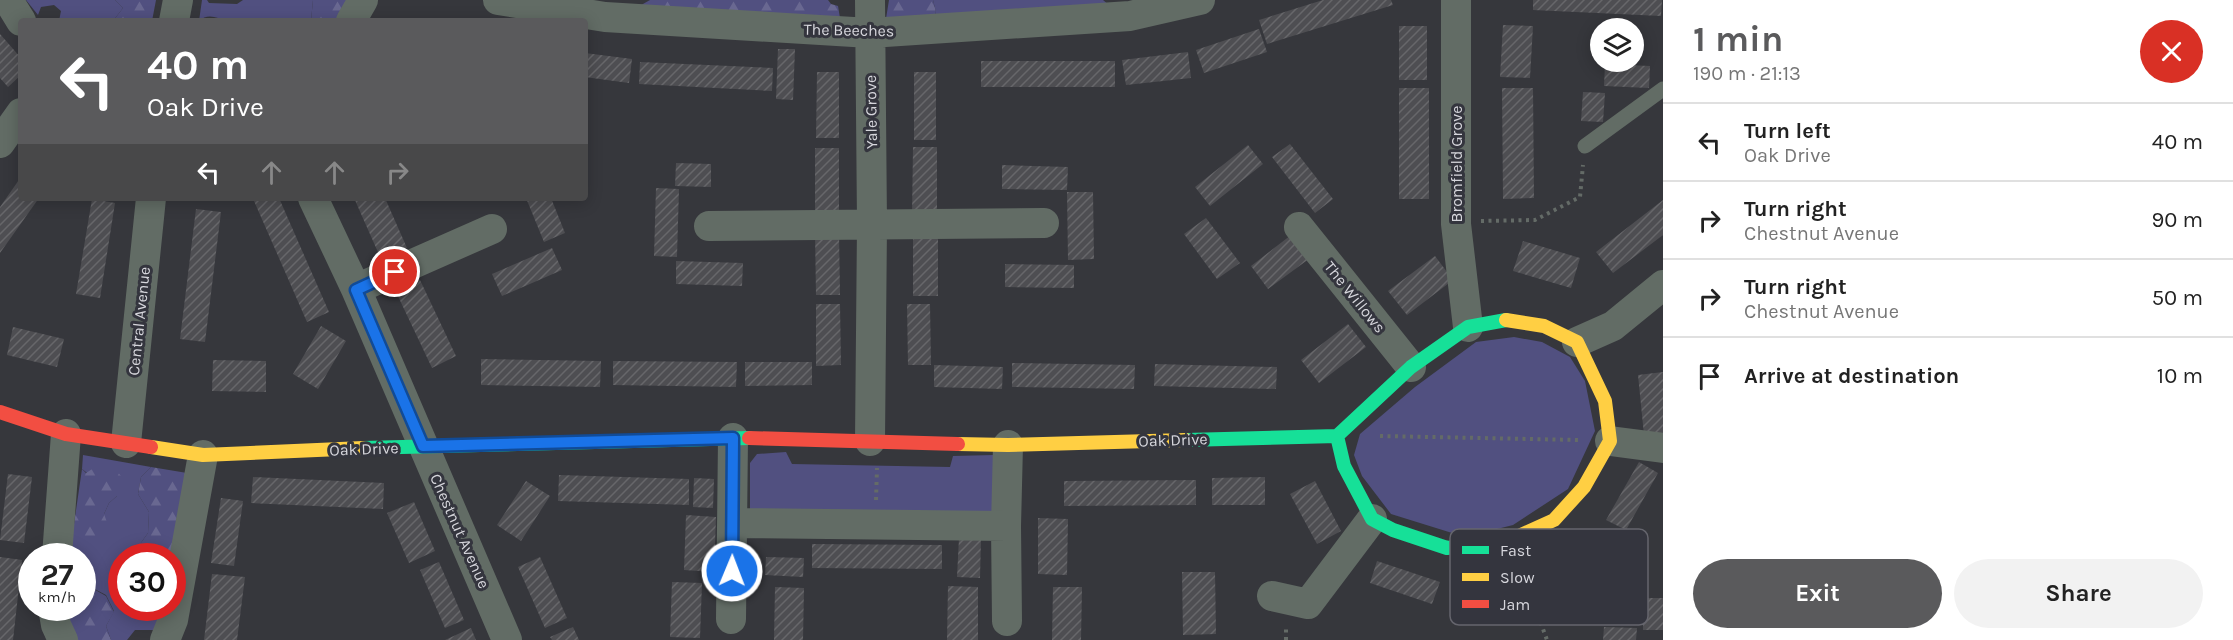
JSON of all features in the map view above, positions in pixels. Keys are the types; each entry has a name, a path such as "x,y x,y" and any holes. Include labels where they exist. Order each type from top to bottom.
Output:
{"street":[{"path":"8,0 19,18"},
{"path":"174,18 177,0"},
{"path":"353,18 363,0"},
{"name":"The Beeches","path":"498,0 604,17 870,33 1200,0"},
{"path":"604,17 633,0"},
{"name":"Yale Grove","path":"870,0 874,441"},
{"name":"Bromfield Grove","path":"1456,0 1456,224 1468,327"},
{"path":"0,143 18,117"},
{"name":"Central Avenue","path":"126,443 151,201"},
{"name":"Chestnut Avenue","path":"314,201 356,290 507,640"},
{"path":"708,226 1044,223"},
{"name":"The Willows","path":"1299,227 1411,367"},
{"path":"356,290 492,229"},
{"path":"1577,342 1613,326 1663,285"},
{"path":"1450,548 1393,531 1372,519 1344,466 1337,436 1411,367 1468,327 1506,320 1544,326 1577,342 1605,401 1610,441 1584,487 1554,520 1534,529"},
{"name":"Oak Drive","path":"0,412 66,434 203,455 423,446 733,438 1008,445 1337,436"},
{"path":"58,543 66,434"},
{"path":"731,619 733,438"},
{"path":"1610,441 1663,448"},
{"path":"1007,621 1008,445"},
{"path":"165,640 173,621 203,455"},
{"path":"1272,596 1308,604 1372,519"},
{"path":"733,523 1006,526"},
{"path":"55,621 63,640"}],"lane":[{"path":"1585,146 1663,89"}],"path":[{"path":"1456,224 1535,220 1580,197 1585,146"},
{"path":"1337,436 1610,441"},
{"path":"874,441 876,525"},
{"path":"1541,625 1547,640"}],"green space":[{"path":"26,0 115,0 123,8 115,18 60,18 61,11 54,5 41,7 38,15"},
{"path":"115,0 156,0 153,18 115,18 123,8"},
{"path":"202,0 207,0 209,3 237,4 243,0 313,0 311,18 218,18 209,16 199,18"},
{"path":"313,0 350,0 342,18 311,18"},
{"path":"650,0 828,0 831,4 838,6 841,24 636,8"},
{"path":"889,0 933,0 936,12 932,21 885,25"},
{"path":"933,0 1103,0 1110,6 932,21 936,12"},
{"path":"1514,337 1542,342 1570,357 1585,381 1595,431 1568,489 1513,525 1497,529 1450,529 1450,532 1391,514 1362,476 1354,455 1360,434 1415,387 1476,342"},
{"path":"786,452 792,464 950,467 953,456 994,455 993,514 750,512 750,463 757,454"},
{"path":"83,455 151,467 141,477 138,494 149,512 148,533 141,543 108,543 108,599 106,595 96,590 96,543 71,543 72,538 104,514 109,503 117,496 82,469"},
{"path":"97,466 115,469 121,476 117,496 109,503 104,514 108,525 94,543 78,543 72,538 82,469 86,473"},
{"path":"151,467 187,473 174,543 141,543 148,533 149,512 138,494 141,477"},
{"path":"96,590 106,596 109,621 106,626 111,640 74,640 67,621 96,621"},
{"path":"109,621 159,622 154,630 135,630 127,640 111,640 106,626"}],"building":[{"path":"1323,0 1391,0 1393,5 1267,44 1259,20"},
{"path":"1533,0 1662,0 1661,16 1533,10"},
{"path":"1503,25 1533,26 1530,78 1500,77"},
{"path":"1399,26 1427,26 1427,80 1399,80"},
{"path":"1259,29 1267,52 1204,73 1196,50"},
{"path":"0,34 18,55 18,78 8,87 0,78"},
{"path":"778,49 795,49 793,100 776,99"},
{"path":"1188,52 1191,78 1126,85 1122,60"},
{"path":"588,53 632,59 629,83 588,77"},
{"path":"981,61 1115,61 1115,87 981,87"},
{"path":"640,62 773,68 772,91 639,84"},
{"path":"1644,66 1650,66 1649,88 1604,86 1605,72 1644,72"},
{"path":"817,72 839,72 839,138 816,138"},
{"path":"914,72 936,72 936,140 914,140"},
{"path":"1399,88 1429,88 1429,199 1399,199"},
{"path":"1502,88 1533,88 1534,198 1503,199"},
{"path":"1583,92 1605,93 1603,122 1581,121"},
{"path":"1290,144 1333,199 1315,213 1272,157"},
{"path":"1248,145 1263,164 1210,206 1195,187"},
{"path":"913,147 937,147 937,216 912,216"},
{"path":"815,148 839,148 839,215 815,215"},
{"path":"676,163 711,164 711,187 675,186"},
{"path":"1002,165 1068,167 1067,190 1002,189"},
{"path":"18,181 18,201 37,201 0,253 0,207"},
{"path":"656,188 679,189 677,257 654,256"},
{"path":"1067,192 1093,192 1094,259 1068,260"},
{"path":"1663,200 1663,235 1613,273 1596,252"},
{"path":"92,201 115,203 100,298 76,294"},
{"path":"254,201 280,201 329,312 307,322"},
{"path":"355,201 386,201 407,248 381,259"},
{"path":"527,201 552,201 565,233 544,242"},
{"path":"196,209 221,212 205,342 180,339"},
{"path":"1206,218 1240,263 1217,279 1184,234"},
{"path":"815,232 839,232 840,295 816,295"},
{"path":"1295,232 1313,256 1268,289 1251,266"},
{"path":"913,235 938,235 938,296 913,296"},
{"path":"1523,241 1580,258 1571,288 1513,271"},
{"path":"552,248 562,270 502,296 492,274"},
{"path":"1435,256 1453,280 1407,315 1388,291"},
{"path":"676,261 743,263 742,286 676,284"},
{"path":"1005,264 1074,265 1074,288 1005,287"},
{"path":"420,280 456,356 432,368 396,292"},
{"path":"816,304 840,304 841,365 816,366"},
{"path":"907,304 930,304 931,365 908,365"},
{"path":"1348,324 1366,347 1319,383 1301,360"},
{"path":"321,326 346,341 318,389 293,374"},
{"path":"13,327 64,339 57,367 7,355"},
{"path":"481,359 601,361 600,387 481,385"},
{"path":"213,360 266,361 266,392 212,391"},
{"path":"613,361 737,362 736,387 613,385"},
{"path":"745,362 812,362 812,385 745,386"},
{"path":"1012,363 1135,365 1134,389 1012,387"},
{"path":"1155,364 1277,367 1276,389 1154,386"},
{"path":"934,365 1003,367 1002,389 934,387"},
{"path":"1663,372 1663,433 1644,435 1638,375"},
{"path":"1639,462 1658,473 1627,529 1606,520"},
{"path":"8,474 32,477 24,543 0,540"},
{"path":"559,475 689,479 689,505 558,501"},
{"path":"253,477 384,483 383,509 251,503"},
{"path":"1265,477 1265,505 1212,505 1212,478"},
{"path":"694,478 714,479 713,508 693,507"},
{"path":"1196,480 1196,505 1064,506 1064,481"},
{"path":"526,481 550,496 521,541 497,525"},
{"path":"1315,481 1341,531 1317,544 1290,494"},
{"path":"221,498 243,501 234,566 211,563"},
{"path":"414,502 435,551 409,563 387,513"},
{"path":"686,515 716,517 714,572 684,570"},
{"path":"1038,518 1068,519 1067,575 1038,574"},
{"path":"959,538 981,539 980,578 957,577"},
{"path":"812,544 942,545 942,569 812,568"},
{"path":"0,557 18,559 18,596 13,640 0,640"},
{"path":"540,557 567,618 545,628 518,567"},
{"path":"766,557 804,558 803,577 765,575"},
{"path":"1377,561 1440,582 1432,604 1370,583"},
{"path":"439,562 464,620 445,628 420,570"},
{"path":"1182,572 1215,572 1216,634 1183,635"},
{"path":"212,574 245,577 237,640 204,640"},
{"path":"672,582 702,583 700,638 670,637"},
{"path":"948,586 978,587 978,640 947,640"},
{"path":"775,587 804,588 803,640 774,640"},
{"path":"1053,587 1082,587 1081,640 1052,640"},
{"path":"1648,598 1663,598 1663,630 1643,630 1643,625 1648,625"},
{"path":"573,627 579,640 552,640 550,637"},
{"path":"1604,627 1637,628 1636,640 1603,640"},
{"path":"471,628 476,640 445,640"}],"traffic: fast":[{"path":"1450,548 1393,530 1372,519 1344,466 1337,436 1411,367 1468,327 1506,320"},
{"path":"1186,440 1337,436"},
{"path":"363,448 749,438"}],"traffic: slow":[{"path":"1506,320 1544,326 1577,342 1605,401 1610,441 1584,487 1554,520 1534,529"},
{"path":"958,444 1008,445 1186,440"},
{"path":"151,447 203,455 363,448"}],"traffic: jam":[{"path":"0,412 66,434 151,447"},
{"path":"749,438 958,444"}],"route":[{"path":"395,272 356,290 423,446 733,438 732,571"}]}
